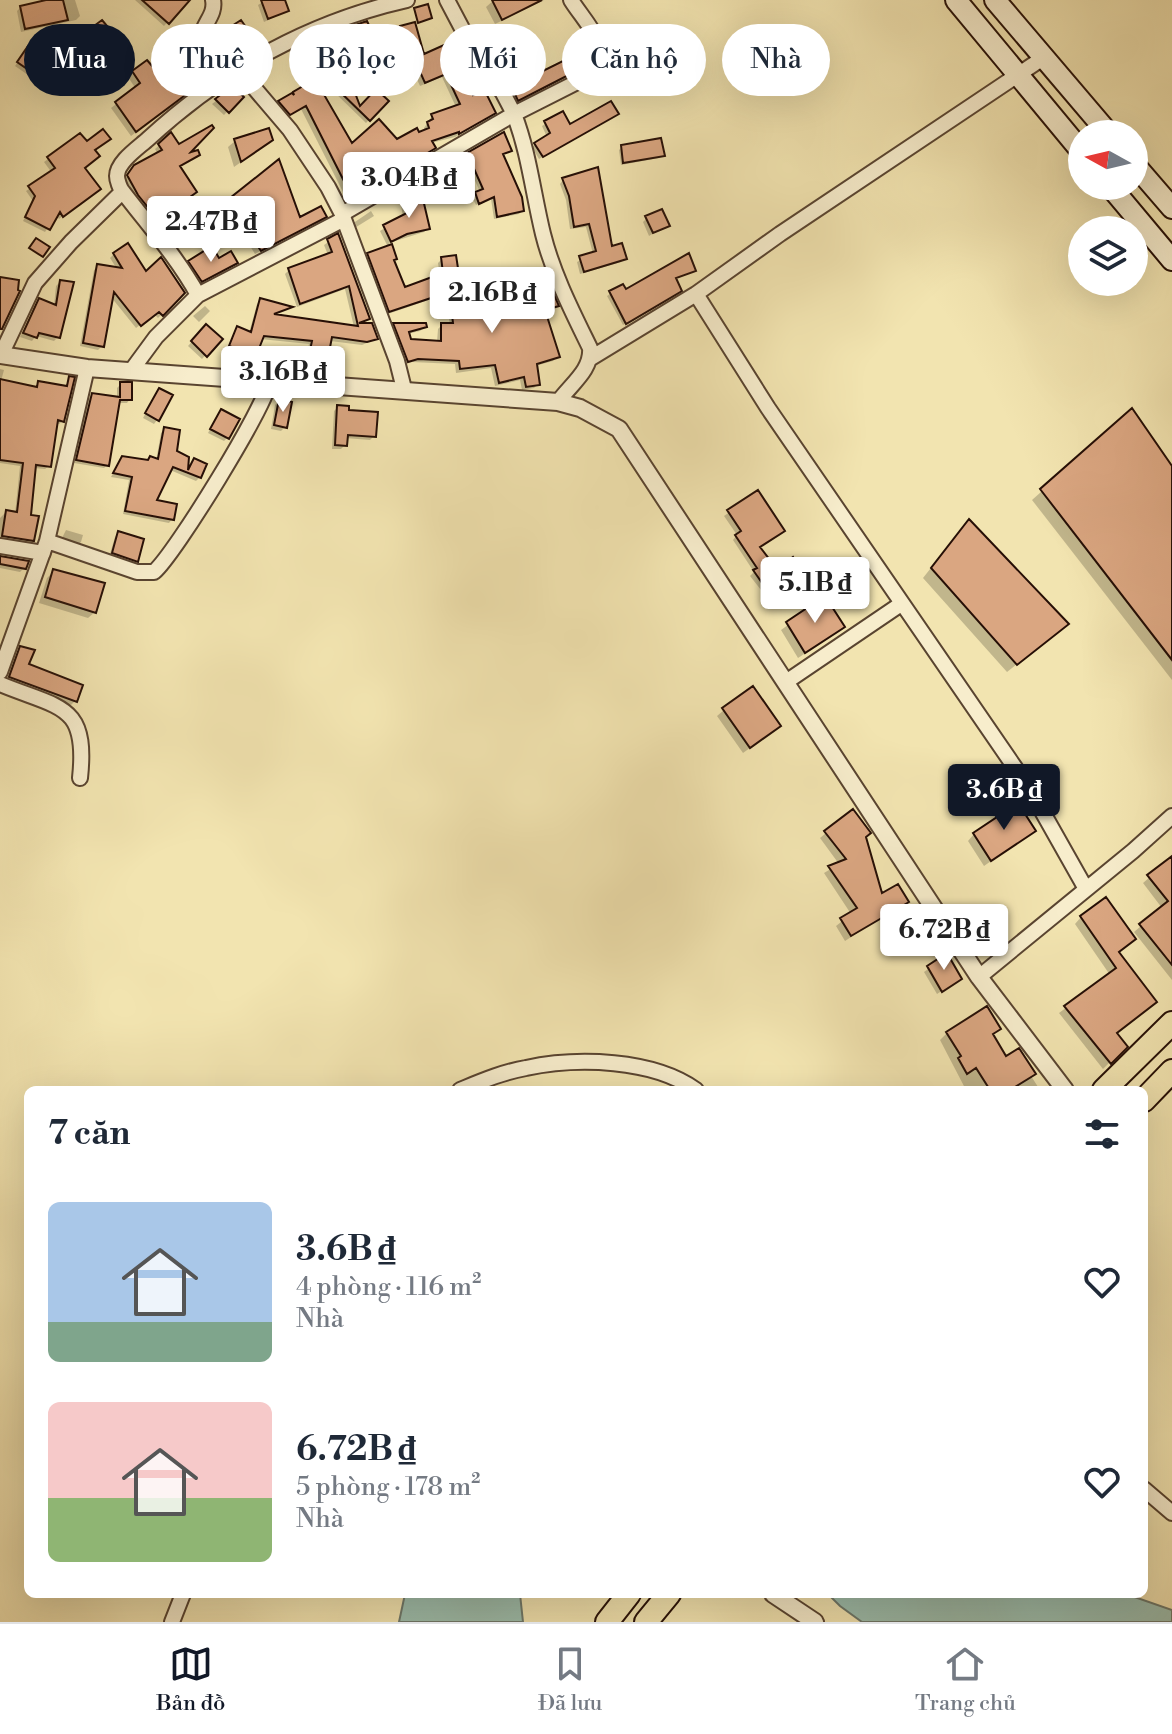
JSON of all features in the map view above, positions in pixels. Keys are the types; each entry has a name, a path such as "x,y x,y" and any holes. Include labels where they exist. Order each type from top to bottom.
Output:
{"main road":[{"path":"956,0 1068,135"},
{"path":"995,0 1097,120"},
{"path":"1148,180 1172,208"},
{"path":"1122,200 1172,260"},
{"path":"1108,1086 1172,1023"},
{"path":"1148,1096 1172,1071"},
{"path":"607,1622 626,1598"},
{"path":"646,1622 666,1598"}],"street":[{"path":"206,24 213,13 213,0"},
{"path":"273,52 351,14 407,0"},
{"path":"447,0 476,55 514,114 531,164 543,235 570,308 590,348 591,358 587,368 558,402"},
{"path":"131,371 156,337 198,295 343,217 514,114 599,71 603,62 602,49 571,0"},
{"path":"591,358 696,294 1043,58"},
{"path":"198,295 162,239 122,192 117,177 119,167 158,130 202,96"},
{"path":"261,96 290,130 328,187 343,217 397,361 404,389"},
{"path":"122,192 35,283 1,355 87,368 558,402 589,412 619,429 979,977 1062,1086"},
{"path":"696,294 768,408 1029,788 1086,889"},
{"path":"0,672 45,547 87,368"},
{"path":"0,546 45,547 137,572 154,572 172,551 212,488 264,400 270,380"},
{"path":"786,682 901,604"},
{"path":"0,684 74,717 83,749 80,778"},
{"path":"979,977 1172,816"},
{"path":"470,1086 528,1067 590,1063 652,1068 688,1086"},
{"path":"1148,1492 1172,1513"},
{"path":"172,1622 181,1598"},
{"path":"779,1598 815,1622"}],"shaded area":[{"path":"404,1598 520,1598 523,1622 399,1622"},
{"path":"832,1598 1138,1598 1172,1610 1172,1622 862,1622"}],"building":[{"path":"63,0 68,20 24,24 20,6"},
{"path":"142,0 190,0 169,24"},
{"path":"261,0 285,0 289,11 268,19"},
{"path":"492,0 542,0 502,20"},
{"path":"428,4 432,18 418,23 414,8"},
{"path":"440,47 440,77 425,83 424,54"},
{"path":"24,52 24,67 17,62"},
{"path":"147,60 151,65 151,96 184,96 136,132 115,102 123,96 135,96 135,87 140,83 135,69"},
{"path":"562,62 562,78 546,87 546,70"},
{"path":"289,95 325,96 352,143 379,119 397,139 417,128 419,132 429,128 427,122 433,119 431,114 460,104 456,96 488,96 496,113 459,134 432,141 436,148 378,182 372,174 348,189 306,106 290,115 278,101"},
{"path":"219,96 244,97 229,113 215,99"},
{"path":"344,96 356,96 360,106 369,96 384,96 389,101 370,121"},
{"path":"611,101 619,114 543,157 534,143 550,133 544,121 563,111 570,124"},
{"path":"212,125 214,128 191,152 198,150 200,155 180,166 197,192 183,202 204,231 193,238 174,210 158,220 127,175 134,165 162,150 158,144 171,132 179,144"},
{"path":"269,128 273,140 241,162 234,139"},
{"path":"103,129 111,139 95,150 100,156 85,168 101,189 63,217 60,212 50,230 25,217 35,196 28,186 55,168 47,157 80,133 87,141"},
{"path":"504,132 512,151 503,154 522,197 524,211 497,217 494,197 479,204 475,192 483,189 467,153"},
{"path":"661,138 665,156 623,163 621,145"},
{"path":"279,159 300,217 321,206 327,217 261,251 245,227 240,231 220,206"},
{"path":"598,167 612,246 622,243 627,259 584,272 579,256 596,251 589,224 574,227 569,196 562,178"},
{"path":"422,195 430,229 407,234 391,242 383,225 407,213 404,199"},
{"path":"662,209 670,226 653,233 645,216"},
{"path":"338,233 370,319 359,323 372,323 378,339 367,342 332,337 326,368 307,364 312,341 264,336 256,356 229,346 237,326 251,332 260,298 293,307 274,314 358,326 349,286 300,304 288,268 332,252 327,239"},
{"path":"36,238 50,247 43,257 29,248"},
{"path":"128,243 146,271 161,257 185,293 163,316 159,312 141,326 114,292 104,347 83,343 97,264 122,268 113,253"},
{"path":"392,244 397,259 394,260 405,287 443,273 441,257 456,255 461,288 389,312 367,253"},
{"path":"212,246 219,258 231,251 238,263 202,282 188,261"},
{"path":"689,253 696,271 676,278 682,291 626,324 609,291 623,284 626,289"},
{"path":"506,270 513,303 553,292 559,306 545,310 560,357 537,364 540,385 526,387 524,377 499,383 495,365 460,369 459,361 418,359 408,362 393,323 426,323 427,327 409,332 411,339 441,341 441,323 453,323 451,307 496,301 490,274"},
{"path":"0,277 19,280 20,291 2,329 0,329"},
{"path":"60,280 74,282 60,338 39,333 37,338 23,333 39,298 56,305"},
{"path":"206,324 223,339 207,357 191,341"},
{"path":"69,376 75,377 64,422 58,420 51,467 36,465 31,515 39,516 34,541 2,536 6,510 17,512 23,463 0,460 0,379 37,387 38,381 67,386"},
{"path":"120,382 132,382 132,400 120,400 109,466 76,460 92,393 120,397"},
{"path":"159,388 173,395 159,421 145,413"},
{"path":"279,399 292,402 287,428 274,425"},
{"path":"337,405 349,406 349,410 378,412 376,437 348,435 347,446 335,445"},
{"path":"1132,408 1172,466 1172,660 1040,489"},
{"path":"221,409 240,419 229,439 210,429"},
{"path":"164,427 180,430 177,451 189,457 188,470 194,458 207,464 201,478 173,467 157,500 177,504 174,520 125,511 132,477 113,473 122,456 158,459"},
{"path":"758,490 785,531 760,547 777,569 793,557 801,569 769,593 735,535 741,531 727,510"},
{"path":"969,519 1069,624 1017,665 931,568"},
{"path":"118,531 144,539 138,562 112,553"},
{"path":"0,556 29,561 26,569 0,564"},
{"path":"53,569 105,583 96,613 45,597"},
{"path":"825,596 845,627 805,653 786,622"},
{"path":"20,646 35,650 29,664 83,685 77,702 9,677"},
{"path":"753,686 781,726 750,748 722,708"},
{"path":"1018,803 1036,831 991,861 973,833"},
{"path":"853,809 871,833 866,837 882,893 898,884 909,902 851,936 840,918 857,908 828,866 846,859 824,831"},
{"path":"1172,856 1172,965 1139,924 1168,901 1147,875"},
{"path":"1106,897 1136,939 1119,952 1157,1002 1117,1033 1128,1047 1111,1064 1064,1006 1116,968 1080,916"},
{"path":"947,953 962,979 942,992 927,966"},
{"path":"987,1006 1001,1029 993,1034 1006,1056 1019,1048 1036,1074 1016,1086 987,1086 976,1068 967,1074 958,1058 961,1056 946,1032"}]}
